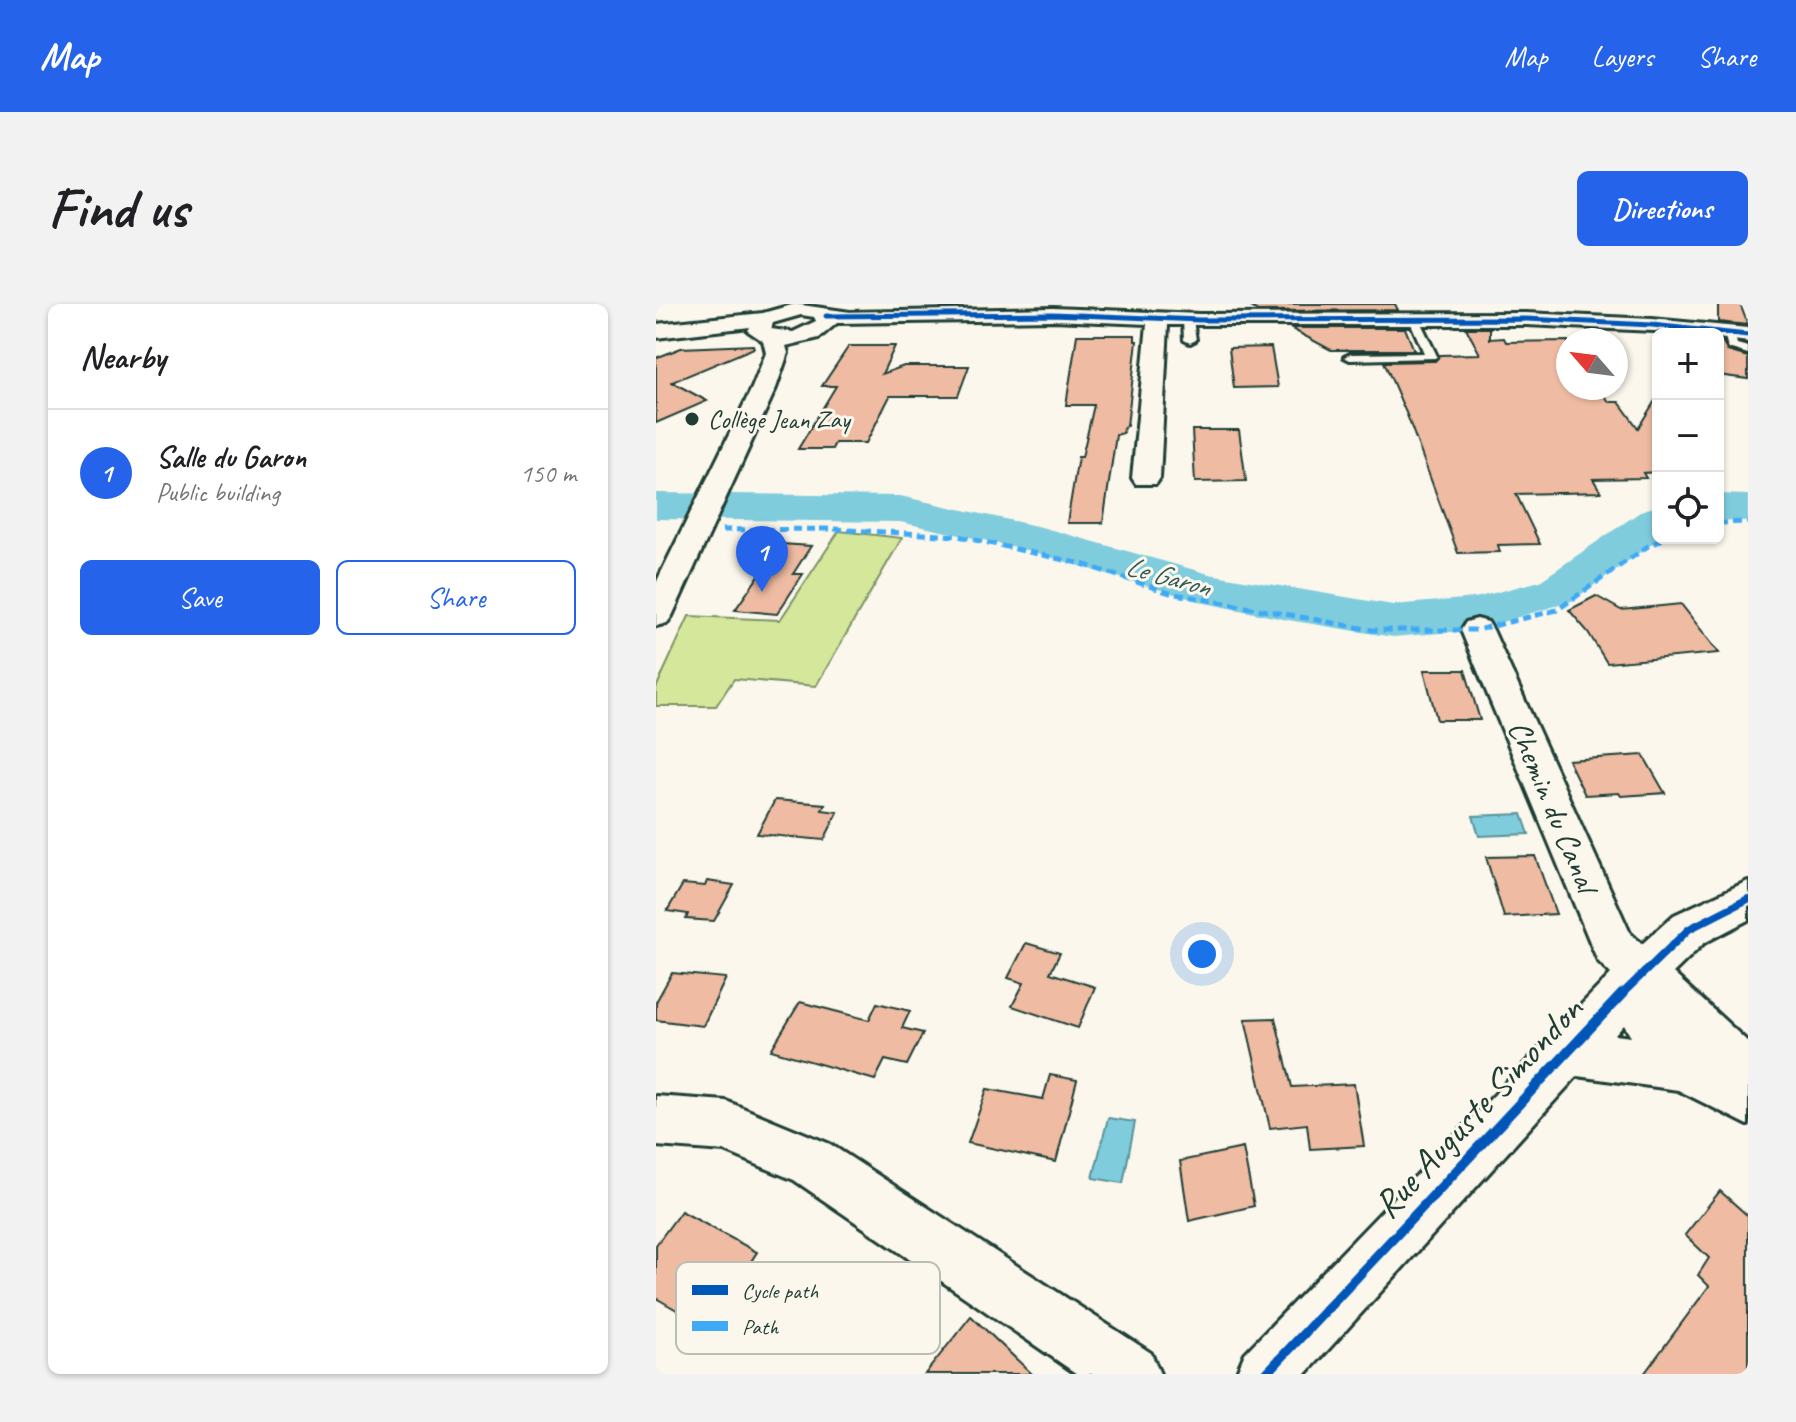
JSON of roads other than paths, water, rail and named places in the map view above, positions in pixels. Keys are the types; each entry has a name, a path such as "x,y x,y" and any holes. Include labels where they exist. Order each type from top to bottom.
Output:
{"street":[{"path":"1210,304 1236,320"},
{"path":"656,311 678,315 686,321 686,329"},
{"path":"656,331 794,320 861,321 938,315 1053,314 1158,318 1189,330 1236,320 1414,319 1584,321 1739,334"},
{"path":"1146,478 1158,318"},
{"path":"764,388 794,320"},
{"path":"656,616 722,481 794,320"},
{"name":"Chemin du Canal","path":"1477,630 1614,947 1748,1075"},
{"name":"Rue Auguste Simondon","path":"1266,1374 1642,973 1689,929 1748,899"},
{"path":"1642,973 1642,1014 1683,1067"},
{"path":"1568,1052 1683,1067 1748,1100"},
{"path":"656,1121 726,1126 812,1162 1130,1374"}],"lane":[{"path":"1350,357 1431,356 1414,319"},
{"path":"1739,334 1732,346 1748,351"}],"water":[{"path":"1522,814 1529,834 1479,836 1473,816"},
{"path":"1108,1118 1135,1122 1123,1183 1093,1178"}],"waterway":[{"name":"Le Garon","path":"656,506 900,509 1026,536 1205,588 1393,621 1475,614 1556,591 1652,523"},
{"name":"Le Garon","path":"1724,507 1748,508"}],"place":[{"name":"Collège Jean Zay","path":"692,419"},
{"name":"Salle du Garon","path":"762,592"}]}
